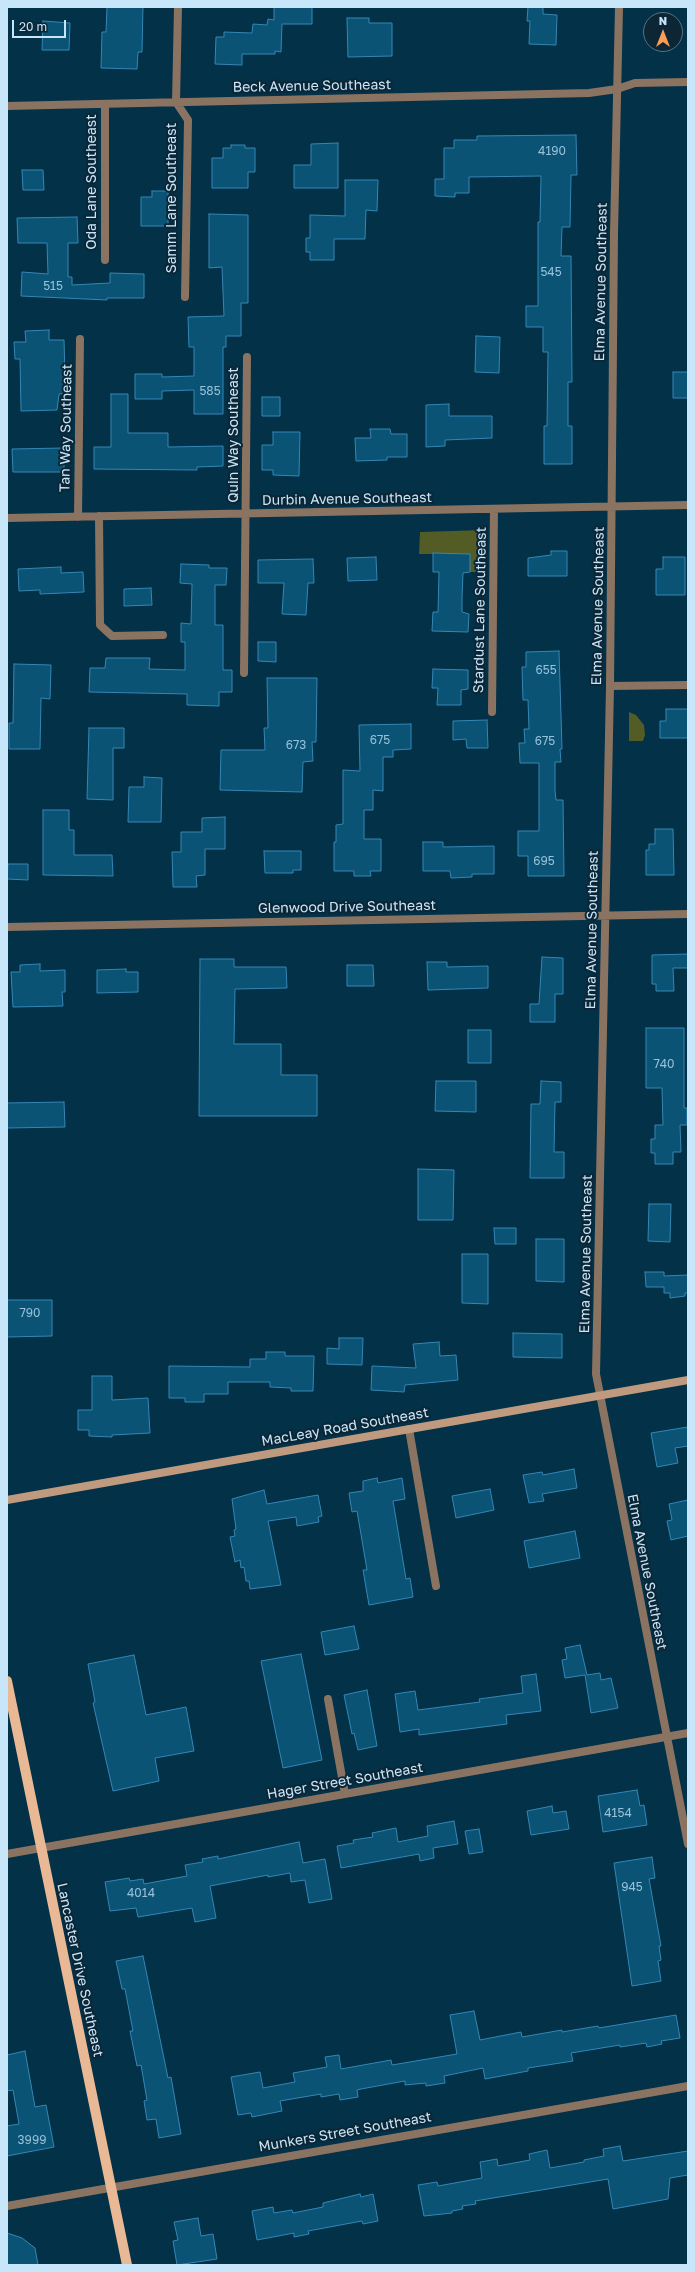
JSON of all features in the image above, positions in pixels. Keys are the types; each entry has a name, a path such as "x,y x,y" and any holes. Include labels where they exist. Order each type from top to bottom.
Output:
{"main road":[{"name":"Lancaster Drive Southeast","path":"7,1681 126,2265"}],"street":[{"path":"176,102 178,7"},
{"name":"Elma Avenue Southeast","path":"619,7 610,686 596,1374 688,1844"},
{"name":"Beck Avenue Southeast","path":"7,106 589,93 617,89 635,83 688,82"},
{"name":"Samm Lane Southeast","path":"176,102 188,120 185,297"},
{"name":"Oda Lane Southeast","path":"105,104 105,260"},
{"name":"Tan Way Southeast","path":"78,517 80,339"},
{"name":"Quin Way Southeast","path":"244,673 247,357"},
{"name":"Durbin Avenue Southeast","path":"7,518 688,504"},
{"name":"Stardust Lane Southeast","path":"492,712 494,509"},
{"path":"99,516 100,625 112,636 163,635"},
{"path":"610,686 688,685"},
{"name":"Glenwood Drive Southeast","path":"7,927 688,914"},
{"name":"MacLeay Road Southeast","path":"7,1500 688,1380"},
{"path":"409,1429 436,1586"},
{"path":"328,1700 345,1794"},
{"name":"Hager Street Southeast","path":"7,1854 688,1733"},
{"name":"Munkers Street Southeast","path":"7,2206 357,2142 688,2086"}],"green space":[{"path":"484,530 485,566 480,572 470,572 470,554 419,554 420,532"},
{"path":"629,712 636,715 644,725 645,735 643,741 629,741"}],"building":[{"path":"107,7 143,7 142,52 138,52 137,69 101,68 102,32 106,32"},
{"path":"274,7 312,7 312,24 282,24 281,52 275,51 275,54 242,54 242,65 215,64 216,37 224,37 224,32 252,33 253,24 267,25 268,19 274,20"},
{"path":"528,7 543,7 543,14 557,15 556,45 529,44 530,21 527,21"},
{"path":"347,18 369,18 369,23 392,23 392,56 348,57"},
{"path":"43,21 70,23 69,50 42,50"},
{"path":"576,135 577,175 571,175 570,227 562,227 561,256 571,256 572,382 568,382 568,426 572,426 572,464 544,464 544,426 547,426 548,352 543,352 543,327 526,327 526,306 538,306 538,222 540,222 541,176 469,177 469,193 455,193 455,197 435,196 435,179 444,179 444,148 454,148 454,140 477,140 477,136"},
{"path":"338,143 338,188 294,188 294,165 311,165 311,144"},
{"path":"231,145 245,145 245,148 255,148 255,172 248,172 248,188 212,188 212,158 223,158 223,148 231,148"},
{"path":"22,170 43,170 44,190 23,190"},
{"path":"345,180 378,180 377,211 366,210 365,239 334,239 334,260 310,260 310,252 306,252 306,238 310,238 310,215 345,216"},
{"path":"152,191 168,191 168,226 141,226 141,197 152,197"},
{"path":"209,214 248,215 248,303 241,303 241,336 226,336 226,347 223,347 223,414 194,414 194,390 162,391 162,399 135,399 135,374 162,374 162,377 194,376 194,347 189,347 188,317 224,316 222,267 209,268"},
{"path":"77,217 78,243 68,243 68,277 72,277 72,285 110,283 110,273 144,274 144,298 107,298 107,300 21,296 22,272 48,274 47,243 18,243 17,218"},
{"path":"49,330 49,340 64,340 65,376 71,376 71,393 59,394 57,410 21,411 20,359 15,359 14,342 26,342 25,331"},
{"path":"476,336 500,337 499,373 475,372"},
{"path":"673,372 688,372 688,398 673,398"},
{"path":"111,394 128,394 128,433 168,433 168,447 223,446 223,466 197,467 197,470 94,469 94,447 111,447"},
{"path":"262,397 280,397 280,416 262,416"},
{"path":"449,404 449,416 492,416 492,438 445,440 445,446 426,447 426,405"},
{"path":"370,429 390,429 391,434 407,434 407,457 387,457 387,460 356,461 355,438 371,438"},
{"path":"273,432 300,432 299,476 273,475 273,470 262,470 262,445 273,445"},
{"path":"64,448 64,472 13,472 12,449"},
{"path":"551,551 567,551 567,576 528,576 528,558 551,555"},
{"path":"433,553 470,554 470,572 463,573 462,598 462,612 469,614 468,632 432,631 433,612 438,612 439,572 433,572"},
{"path":"376,557 377,580 348,581 347,558"},
{"path":"663,557 685,557 685,595 656,595 656,569 663,569"},
{"path":"313,559 314,583 308,583 306,615 282,614 284,583 258,583 258,560"},
{"path":"181,564 209,565 209,568 227,568 226,585 215,585 215,625 223,625 223,670 232,670 232,692 219,692 219,706 187,705 187,694 89,692 90,668 105,668 106,658 150,658 149,669 185,670 185,642 181,642 181,623 191,624 192,584 180,583"},
{"path":"61,567 61,573 83,572 84,592 40,594 40,590 19,591 18,569"},
{"path":"151,588 152,605 124,606 124,589"},
{"path":"258,642 276,642 276,662 258,661"},
{"path":"559,651 562,749 560,749 561,762 555,762 555,790 556,800 563,800 564,876 528,876 528,856 518,856 518,831 539,831 539,763 520,763 519,743 525,743 524,729 529,729 528,700 523,700 522,667 526,667 526,652"},
{"path":"14,664 51,665 50,699 41,698 40,749 9,749 9,723 13,723"},
{"path":"433,669 468,670 468,689 461,690 461,705 437,705 438,688 432,688"},
{"path":"267,678 317,678 316,742 312,742 313,761 303,762 302,792 220,790 221,750 265,750 264,728 268,728"},
{"path":"666,709 688,709 688,738 660,738 660,721 666,721"},
{"path":"487,720 488,748 467,748 466,739 453,740 453,721"},
{"path":"411,724 411,749 393,750 393,757 383,757 383,791 373,790 373,810 364,810 364,839 381,839 381,871 370,871 371,876 354,876 354,871 334,871 334,842 336,842 336,825 343,824 343,770 360,771 359,725"},
{"path":"89,728 124,728 124,748 113,748 113,800 87,799"},
{"path":"144,777 162,778 161,822 128,822 129,787 144,787"},
{"path":"43,810 69,810 69,830 74,830 74,855 112,855 113,876 43,875"},
{"path":"225,817 225,849 205,849 205,875 196,876 197,887 173,887 172,852 181,852 181,832 202,832 202,818"},
{"path":"655,829 673,829 674,875 646,875 646,850 649,850 649,844 655,844"},
{"path":"423,842 443,842 443,847 494,846 494,874 472,874 472,877 451,878 450,871 423,871"},
{"path":"264,851 301,851 301,870 293,870 293,873 265,873"},
{"path":"8,864 28,864 28,880 7,879"},
{"path":"688,954 688,968 673,968 674,991 656,991 656,984 652,984 652,955"},
{"path":"542,957 563,958 563,994 555,994 555,1022 530,1022 530,1004 539,1004"},
{"path":"200,959 234,959 234,967 286,967 287,988 235,989 234,1044 281,1044 281,1075 317,1075 317,1116 199,1116"},
{"path":"427,962 447,962 447,967 488,966 488,988 428,990"},
{"path":"40,964 40,971 65,970 65,992 62,992 63,1006 13,1007 11,972 20,972 20,965"},
{"path":"347,965 373,965 374,986 347,986"},
{"path":"126,969 126,972 138,972 138,992 97,993 97,970"},
{"path":"646,1028 684,1028 684,1108 687,1108 687,1125 680,1125 681,1152 673,1152 673,1164 655,1164 655,1153 651,1153 651,1139 655,1139 655,1125 663,1125 662,1088 646,1088"},
{"path":"468,1030 491,1030 491,1063 468,1063"},
{"path":"436,1081 476,1081 476,1112 435,1111"},
{"path":"541,1081 561,1082 561,1102 555,1102 554,1152 564,1152 564,1178 530,1178 531,1104 540,1104"},
{"path":"64,1102 65,1127 7,1128 7,1103"},
{"path":"418,1169 454,1170 453,1220 418,1220"},
{"path":"649,1204 671,1204 670,1242 648,1241"},
{"path":"494,1228 516,1228 516,1244 495,1244"},
{"path":"536,1239 564,1239 564,1282 536,1281"},
{"path":"462,1254 488,1254 488,1304 462,1303"},
{"path":"645,1272 664,1272 664,1276 688,1275 688,1293 685,1293 685,1296 670,1298 670,1293 664,1293 664,1287 646,1287"},
{"path":"7,1300 52,1300 52,1336 7,1337"},
{"path":"513,1333 562,1334 562,1358 513,1357"},
{"path":"339,1338 363,1338 362,1365 327,1364 327,1348 339,1349"},
{"path":"439,1342 440,1356 456,1355 458,1380 405,1385 404,1392 371,1390 372,1366 416,1368 413,1344"},
{"path":"266,1352 285,1352 285,1356 314,1356 313,1391 291,1391 291,1388 270,1387 270,1382 228,1382 228,1394 204,1394 204,1402 185,1402 185,1398 169,1398 169,1366 250,1367 250,1359 266,1359"},
{"path":"92,1376 112,1376 112,1400 148,1398 150,1433 112,1435 112,1437 89,1436 89,1430 78,1430 78,1410 92,1410"},
{"path":"688,1427 688,1446 675,1448 678,1463 657,1467 651,1433"},
{"path":"574,1469 577,1488 542,1494 544,1501 529,1503 523,1475 542,1472 543,1475"},
{"path":"377,1478 378,1483 402,1478 405,1499 393,1501 406,1579 410,1578 413,1597 369,1605 363,1570 367,1570 357,1511 352,1512 349,1493 363,1491 363,1481"},
{"path":"490,1489 494,1510 456,1518 452,1496"},
{"path":"264,1490 267,1504 318,1495 322,1516 318,1517 319,1522 297,1526 296,1517 268,1521 281,1585 250,1589 249,1581 246,1581 244,1567 241,1568 240,1560 235,1562 230,1537 235,1536 234,1530 236,1529 232,1499"},
{"path":"688,1500 688,1536 671,1540 667,1521 672,1520 669,1504"},
{"path":"575,1531 580,1558 529,1568 524,1541"},
{"path":"354,1626 359,1649 325,1655 321,1632"},
{"path":"580,1645 587,1675 600,1673 601,1680 611,1678 618,1708 591,1713 585,1675 565,1678 562,1660 567,1659 565,1648"},
{"path":"301,1654 322,1760 283,1768 261,1661"},
{"path":"134,1655 146,1715 186,1707 194,1751 155,1758 159,1781 113,1791 93,1703 95,1702 88,1664"},
{"path":"536,1674 541,1711 506,1715 507,1724 419,1735 419,1729 400,1732 395,1694 415,1691 418,1710 480,1702 479,1699 523,1693 521,1676"},
{"path":"367,1690 377,1746 358,1750 354,1733 352,1734 344,1695"},
{"path":"637,1790 640,1806 644,1805 647,1825 603,1832 598,1796"},
{"path":"552,1806 553,1813 566,1811 569,1829 531,1835 527,1811"},
{"path":"454,1821 458,1844 433,1848 434,1858 420,1861 419,1854 341,1868 337,1846 354,1843 353,1840 373,1837 372,1833 396,1828 398,1842 428,1836 427,1826"},
{"path":"479,1829 483,1852 469,1854 465,1831"},
{"path":"299,1842 303,1863 325,1859 332,1899 309,1903 305,1880 291,1882 290,1873 268,1877 268,1875 210,1886 216,1918 195,1922 192,1908 138,1917 136,1908 110,1911 105,1882 129,1878 130,1881 143,1879 144,1884 187,1876 185,1865 203,1862 202,1859 218,1856 218,1859"},
{"path":"652,1857 655,1878 649,1879 661,1946 659,1946 661,1960 658,1961 661,1981 632,1986 614,1863"},
{"path":"143,1956 168,2078 171,2077 181,2134 159,2138 156,2119 147,2120 144,2101 147,2100 141,2065 137,2066 130,2031 133,2031 125,1989 122,1989 116,1961"},
{"path":"474,2011 480,2040 521,2032 522,2037 562,2030 562,2032 598,2026 599,2028 676,2015 680,2038 661,2041 662,2044 647,2047 646,2043 620,2047 620,2045 571,2053 573,2061 528,2068 528,2071 485,2079 483,2068 444,2076 445,2083 426,2086 426,2083 405,2085 405,2081 357,2090 358,2097 340,2100 339,2094 321,2097 321,2094 280,2101 282,2111 252,2117 251,2113 238,2115 231,2077 260,2072 263,2088 295,2082 293,2073 327,2067 325,2057 339,2055 341,2069 391,2060 392,2065 457,2054 450,2015"},
{"path":"25,2051 35,2107 46,2105 54,2147 7,2156 7,2126 19,2124 13,2090 7,2091 7,2055"},
{"path":"620,2146 623,2161 688,2151 688,2175 670,2178 668,2199 613,2209 608,2179 475,2201 476,2204 462,2206 463,2209 452,2211 452,2213 424,2216 418,2185 437,2182 438,2186 482,2178 480,2162 497,2159 498,2166 530,2160 529,2154 547,2150 550,2168 584,2162 584,2160 604,2156 603,2149"},
{"path":"360,2194 361,2197 373,2194 378,2221 363,2224 362,2221 308,2231 309,2234 294,2237 294,2233 257,2240 252,2211 273,2207 274,2213 292,2210 293,2213 323,2207 323,2203"},
{"path":"198,2218 201,2236 213,2234 217,2259 177,2265 173,2241 178,2240 174,2222"},
{"path":"7,2233 22,2238 35,2248 38,2265 7,2265"}]}
